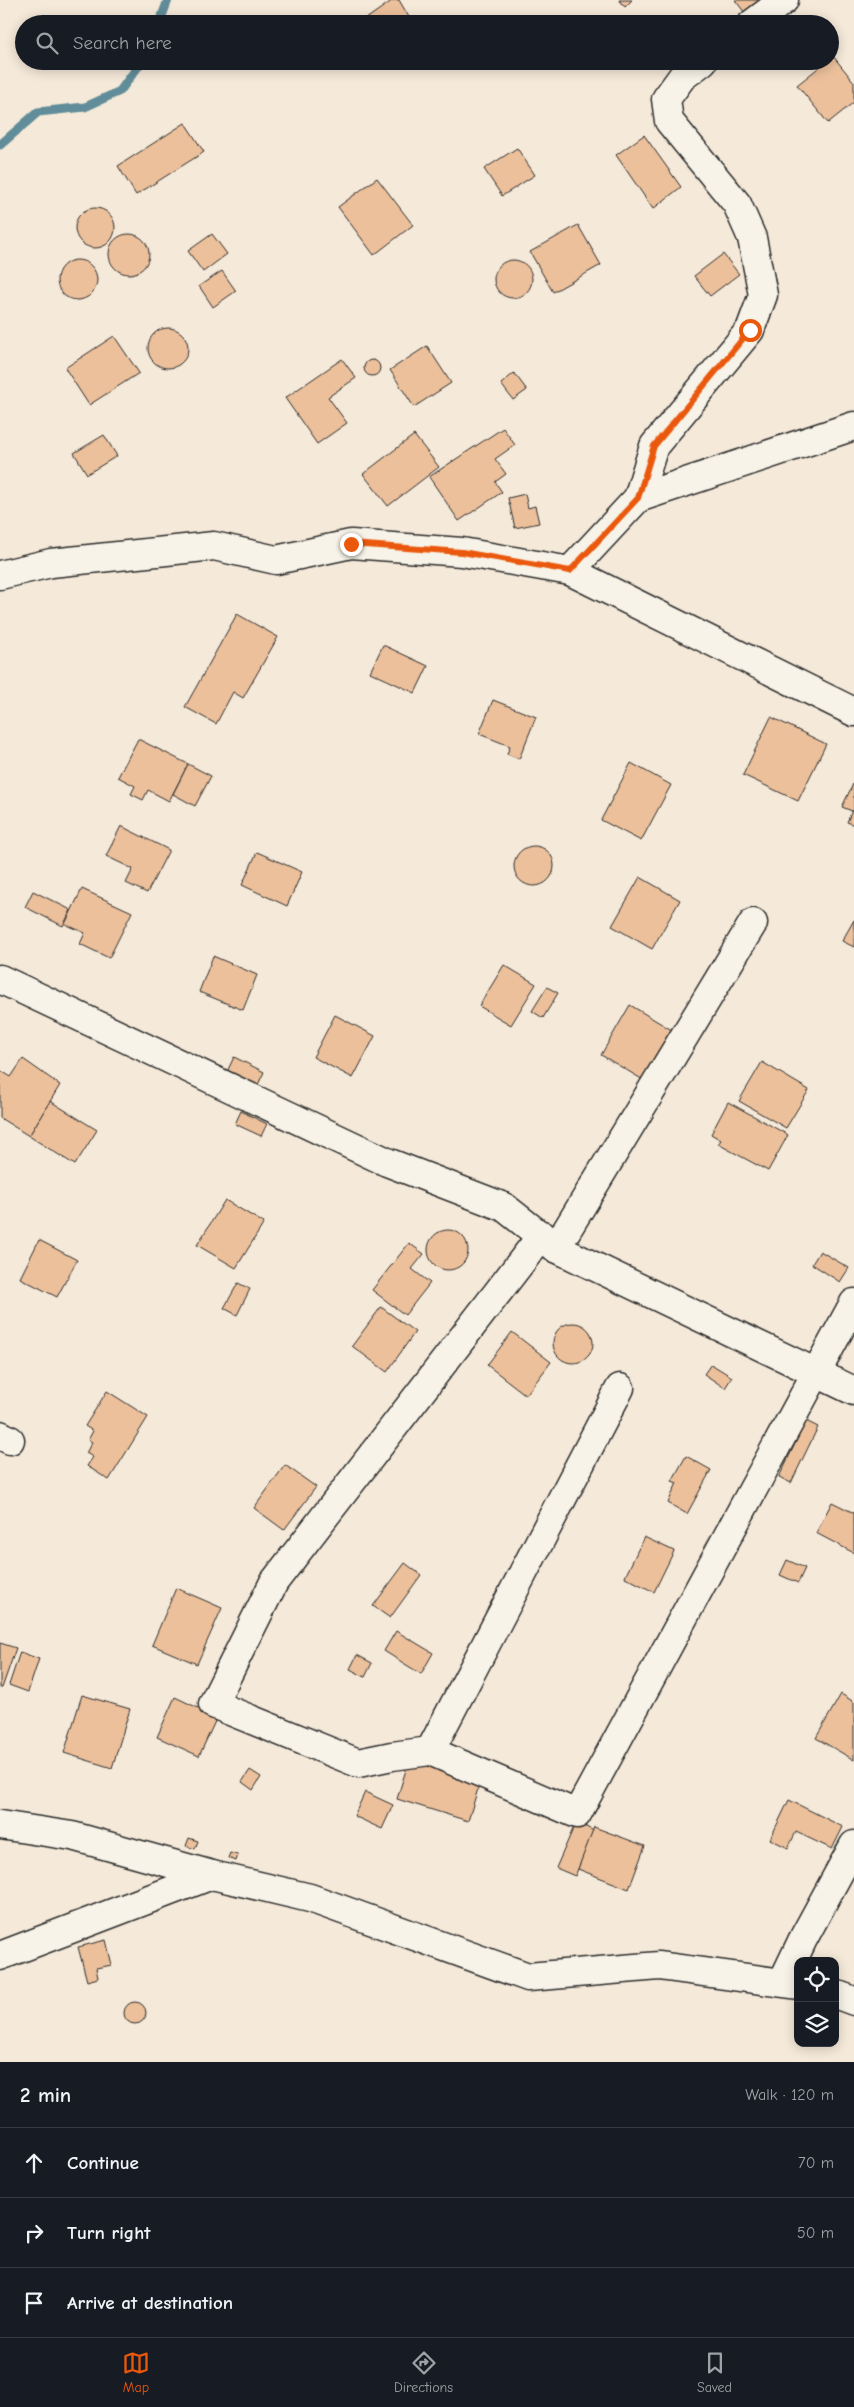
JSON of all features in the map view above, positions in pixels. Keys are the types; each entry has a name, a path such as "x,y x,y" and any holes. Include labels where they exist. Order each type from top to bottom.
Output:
{"street":[{"path":"764,15 784,0"},
{"path":"570,571 638,498 654,446 750,330 763,295 752,238 737,204 668,121 666,99 682,77 691,70"},
{"path":"638,498 854,426"},
{"path":"0,575 51,563 214,546 276,560 351,544 462,552 570,571 854,712"},
{"path":"754,923 549,1242 274,1582 213,1704 358,1763 430,1750 577,1814 854,1303"},
{"path":"0,979 387,1162 504,1207 549,1242 854,1391"},
{"path":"430,1750 620,1388"},
{"path":"0,1825 72,1836 212,1875 310,1898 528,1977 659,1966 790,1983 803,1939 854,1845"},
{"path":"0,1956 212,1875"},
{"path":"839,1995 854,2001"}],"building":[{"path":"393,0 399,0 408,15 372,15"},
{"path":"619,0 632,0 625,7"},
{"path":"735,0 763,0 745,13"},
{"path":"839,63 854,82 854,102 828,123 797,85 816,70 839,70"},
{"path":"185,123 204,152 136,195 118,166"},
{"path":"644,135 681,187 653,209 616,155"},
{"path":"517,148 535,175 502,196 484,169"},
{"path":"377,178 413,225 374,255 338,207"},
{"path":"95,208 109,214 115,228 109,242 95,248 81,242 75,228 81,214"},
{"path":"578,225 601,265 553,292 530,252"},
{"path":"129,234 143,240 149,254 143,268 129,274 115,268 109,254 115,240"},
{"path":"212,234 227,254 203,272 188,251"},
{"path":"723,254 739,274 710,296 694,276"},
{"path":"77,260 91,266 97,280 91,294 77,300 63,294 57,280 63,266"},
{"path":"513,260 526,266 532,279 526,292 513,298 500,292 494,279 500,266"},
{"path":"222,271 236,291 213,307 199,286"},
{"path":"168,328 182,334 188,348 182,362 168,368 154,362 148,348 154,334"},
{"path":"114,336 139,373 89,405 65,368"},
{"path":"427,346 451,383 414,407 390,370"},
{"path":"342,359 356,378 328,397 347,423 317,444 285,398"},
{"path":"369,360 375,360 380,365 378,374 369,376 364,371 364,365"},
{"path":"514,373 527,390 513,400 501,384"},
{"path":"503,428 515,445 495,459 506,474 495,482 502,492 459,521 429,477"},
{"path":"104,435 117,456 87,474 74,453"},
{"path":"414,435 439,467 388,506 363,474"},
{"path":"525,494 528,508 535,506 539,523 515,528 508,498"},
{"path":"237,614 278,637 243,698 233,692 216,724 185,707"},
{"path":"383,645 428,666 415,693 370,672"},
{"path":"493,700 536,717 519,759 507,754 510,746 479,734"},
{"path":"771,717 826,744 798,801 743,775"},
{"path":"138,739 188,764 169,801 148,790 143,800 131,794 135,786 118,777"},
{"path":"631,763 671,785 641,841 601,820"},
{"path":"188,764 211,776 195,806 173,794"},
{"path":"854,782 854,825 847,822 852,811 842,807"},
{"path":"121,826 169,850 147,893 126,883 133,869 106,856"},
{"path":"534,846 548,852 554,866 548,880 534,886 520,880 514,866 520,852"},
{"path":"257,852 302,872 287,906 242,885"},
{"path":"640,877 680,900 652,949 612,926"},
{"path":"82,889 132,912 109,958 80,944 85,933 65,924"},
{"path":"33,891 71,910 63,926 25,907"},
{"path":"854,920 854,947 842,941"},
{"path":"213,956 257,975 243,1010 199,992"},
{"path":"504,965 536,984 511,1025 479,1006"},
{"path":"547,987 558,993 543,1018 532,1011"},
{"path":"630,1005 675,1032 645,1081 601,1055"},
{"path":"335,1015 375,1036 353,1078 313,1057"},
{"path":"234,1057 264,1072 255,1091 225,1076"},
{"path":"23,1059 60,1085 29,1136 0,1118 0,1070 11,1077"},
{"path":"762,1062 809,1090 786,1128 739,1101"},
{"path":"50,1101 97,1130 75,1165 29,1136"},
{"path":"728,1102 788,1135 768,1171 718,1144 721,1140 711,1134"},
{"path":"241,1111 267,1124 261,1136 235,1124"},
{"path":"225,1200 264,1223 236,1268 197,1245"},
{"path":"448,1230 462,1236 468,1250 462,1264 448,1270 434,1264 428,1250 434,1236"},
{"path":"39,1240 77,1260 57,1297 20,1278"},
{"path":"409,1243 424,1254 412,1269 430,1283 405,1315 372,1290"},
{"path":"820,1251 849,1268 840,1282 812,1264"},
{"path":"238,1283 250,1289 237,1315 224,1308"},
{"path":"381,1307 415,1332 387,1372 352,1346"},
{"path":"573,1323 587,1329 593,1343 587,1357 573,1363 559,1357 553,1343 559,1329"},
{"path":"512,1332 551,1362 526,1395 487,1365"},
{"path":"711,1364 732,1377 725,1388 704,1374"},
{"path":"107,1391 148,1417 109,1480 87,1466 93,1457 86,1453 92,1442 88,1440 93,1431 85,1426"},
{"path":"806,1421 818,1427 791,1483 779,1477"},
{"path":"686,1456 711,1470 687,1514 668,1503 677,1483 672,1481"},
{"path":"285,1465 316,1487 284,1530 254,1508"},
{"path":"832,1502 854,1513 854,1553 816,1533"},
{"path":"644,1537 674,1551 654,1592 625,1577"},
{"path":"787,1560 805,1568 798,1583 780,1575"},
{"path":"405,1563 421,1575 390,1618 373,1606"},
{"path":"176,1588 222,1608 197,1664 152,1645"},
{"path":"396,1631 433,1653 421,1674 384,1651"},
{"path":"0,1643 16,1648 2,1688 0,1688"},
{"path":"20,1652 39,1659 28,1692 9,1685"},
{"path":"357,1655 372,1663 365,1677 350,1669"},
{"path":"841,1694 854,1702 854,1760 816,1738"},
{"path":"82,1695 130,1709 112,1768 64,1753"},
{"path":"175,1697 217,1717 199,1756 157,1737"},
{"path":"410,1757 481,1779 468,1821 397,1799"},
{"path":"250,1770 261,1777 253,1790 242,1782"},
{"path":"365,1792 393,1805 382,1829 354,1816"},
{"path":"789,1800 843,1827 832,1849 796,1832 788,1848 770,1839"},
{"path":"576,1822 594,1831 575,1876 556,1868"},
{"path":"594,1827 645,1846 629,1889 578,1869"},
{"path":"189,1838 198,1841 195,1849 186,1846"},
{"path":"230,1853 238,1855 236,1861 228,1858"},
{"path":"106,1940 112,1965 96,1968 98,1978 87,1981 78,1947"},
{"path":"135,2002 145,2009 146,2013 139,2023 135,2024 125,2017 124,2013 131,2003"}],"waterway":[{"path":"162,15 168,0"},
{"path":"0,145 38,112 85,107 120,91 135,70"}],"route":[{"path":"351,544 462,552 570,571 638,498 654,446 750,330"}]}
